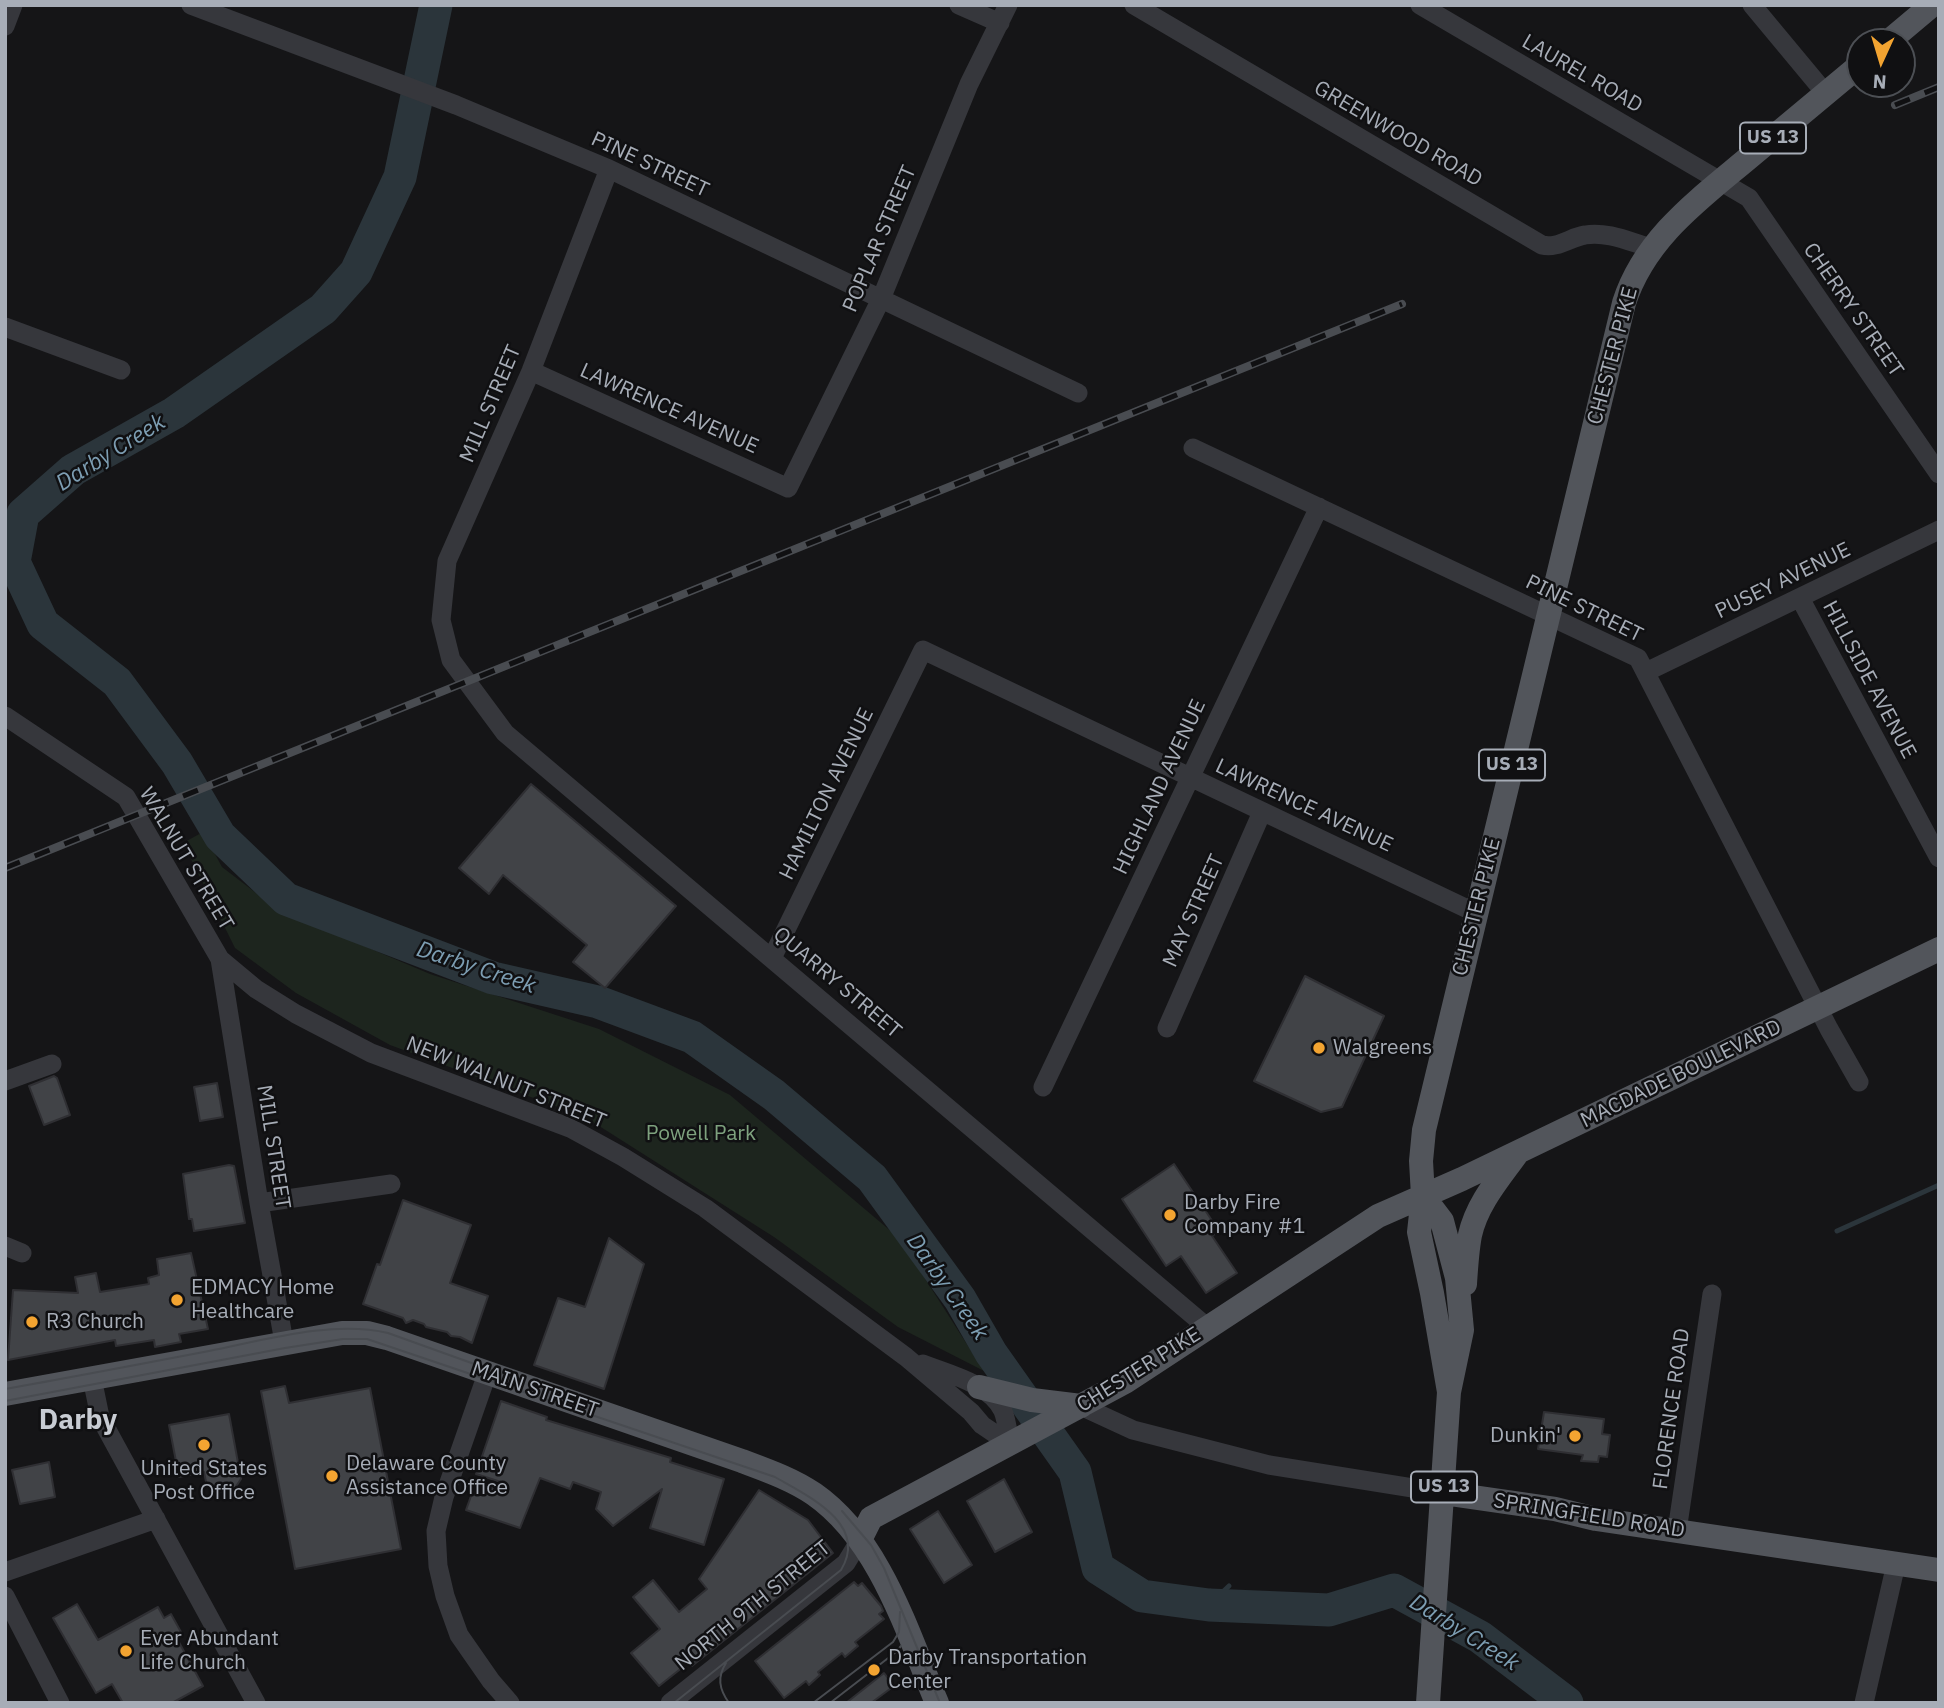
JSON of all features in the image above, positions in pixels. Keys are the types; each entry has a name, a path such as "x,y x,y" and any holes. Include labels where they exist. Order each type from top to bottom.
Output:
{"main road":[{"path":"1905,28 1932,5"},
{"name":"CHESTER PIKE","path":"860,1540 871,1518 1125,1381 1378,1216 1423,1196 1421,1161 1424,1130 1624,303 1635,274 1651,248 1673,222 1846,77"},
{"name":"MACDADE BOULEVARD","path":"1423,1196 1939,949"},
{"path":"1461,1312 1473,1224 1482,1203 1518,1152"},
{"name":"US 13","path":"1423,1196 1442,1221 1457,1278 1462,1330 1449,1392 1428,1703"},
{"name":"US 13","path":"1423,1196 1419,1232 1436,1311 1449,1392"},
{"name":"MAIN STREET","path":"5,1394 342,1333 387,1338 777,1474 814,1494 839,1516 875,1560 937,1703"},
{"path":"979,1387 1047,1402 1081,1406"},
{"name":"SPRINGFIELD ROAD","path":"1444,1493 1939,1570"}],"street":[{"path":"5,26 13,5"},
{"name":"PINE STREET","path":"191,5 456,105 609,169 1078,393"},
{"path":"959,5 1004,14"},
{"name":"GREENWOOD ROAD","path":"1134,5 1542,245 1552,246 1595,234 1651,248"},
{"name":"LAUREL ROAD","path":"1420,5 1720,182"},
{"path":"1752,5 1826,94"},
{"name":"POPLAR STREET","path":"788,488 881,299 969,84 1004,14"},
{"name":"MILL STREET","path":"451,660 441,620 447,561 531,371 609,169"},
{"name":"CHERRY STREET","path":"1720,182 1749,198 1939,474"},
{"path":"5,327 121,370"},
{"name":"LAWRENCE AVENUE","path":"531,371 788,488"},
{"name":"PINE STREET","path":"1193,448 1638,658 1859,1082"},
{"name":"HIGHLAND AVENUE","path":"1043,1087 1319,507"},
{"name":"PUSEY AVENUE","path":"1646,672 1939,530"},
{"name":"HILLSIDE AVENUE","path":"1800,598 1939,858"},
{"name":"LAWRENCE AVENUE","path":"923,650 1476,913"},
{"name":"HAMILTON AVENUE","path":"772,958 923,650"},
{"name":"QUARRY STREET","path":"451,660 505,733 1208,1328"},
{"name":"WALNUT STREET","path":"5,716 126,797 219,959"},
{"name":"MAY STREET","path":"1167,1028 1262,812"},
{"name":"MILL STREET","path":"219,959 284,1342"},
{"name":"NEW WALNUT STREET","path":"219,959 256,989 296,1014 371,1053 570,1128 623,1157 705,1208 906,1357 982,1425 1010,1444"},
{"path":"5,1080 52,1064"},
{"path":"259,1203 391,1184"},
{"name":"FLORENCE ROAD","path":"1677,1531 1712,1294"},
{"name":"NEW WALNUT STREET","path":"906,1357 979,1387 996,1401 1003,1411 1010,1444"},
{"path":"487,1374 444,1497 436,1531 438,1566 459,1635 510,1703"},
{"path":"92,1378 100,1417 256,1703"},
{"name":"SPRINGFIELD ROAD","path":"1081,1406 1133,1430 1269,1465 1444,1493"},
{"path":"5,1572 156,1519"},
{"name":"NORTH 9TH STREET","path":"670,1703 846,1563 860,1540"},
{"path":"1864,1703 1896,1564"},
{"path":"5,1596 60,1703"}],"green space":[{"name":"Powell Park","path":"203,832 222,867 277,909 430,974 599,1029 730,1095 899,1238 984,1371 898,1327 774,1237 585,1117 390,1045 296,993 235,948 183,843"}],"building":[{"path":"531,784 676,906 605,988 573,962 587,945 503,875 489,894 459,868"},
{"name":"Walgreens","path":"1305,976 1384,1016 1342,1107 1321,1112 1254,1081"},
{"path":"54,1076 70,1115 44,1125 29,1086"},
{"path":"217,1083 223,1117 200,1121 194,1087"},
{"name":"Darby Fire Company #1","path":"1174,1164 1219,1231 1212,1236 1237,1273 1206,1293 1181,1256 1166,1266 1122,1199"},
{"path":"234,1166 245,1223 194,1231 192,1219 189,1219 183,1174"},
{"path":"403,1200 471,1225 450,1283 488,1296 472,1343 413,1320 406,1323 403,1318 363,1304"},
{"path":"609,1238 644,1264 604,1389 534,1365 558,1298 585,1307"},
{"path":"191,1253 208,1329 179,1334 181,1342 155,1347 154,1340 116,1346 115,1340 8,1360 13,1290 78,1293 75,1277 96,1273 100,1292 149,1284 148,1278 159,1275 157,1259"},
{"name":"Delaware County Assistance Office","path":"285,1386 289,1403 370,1388 401,1549 295,1569 261,1391"},
{"path":"501,1401 547,1417 546,1420 671,1458 670,1462 724,1479 704,1545 650,1528 662,1489 613,1526 596,1509 601,1492 573,1482 570,1489 540,1478 520,1528 466,1510 471,1496 504,1483 476,1474"},
{"name":"Dunkin'","path":"1544,1412 1604,1419 1602,1434 1610,1435 1607,1457 1599,1456 1598,1462 1581,1461 1583,1455 1538,1449"},
{"name":"United States Post Office","path":"229,1414 241,1479 229,1497 212,1486 207,1487 204,1472 179,1477 169,1425"},
{"path":"49,1462 55,1497 20,1504 12,1470"},
{"path":"1004,1479 1032,1532 995,1552 967,1501"},
{"path":"759,1490 808,1520 833,1553 692,1666 688,1663 659,1686 631,1653 660,1629 633,1597 653,1580 679,1612 707,1589 699,1579"},
{"path":"938,1511 972,1565 944,1583 910,1529"},
{"path":"854,1582 858,1586 862,1583 881,1606 883,1611 879,1614 884,1619 855,1642 858,1646 845,1657 842,1653 818,1672 820,1675 809,1685 806,1681 784,1698 755,1661"},
{"name":"Ever Abundant Life Church","path":"77,1604 98,1640 158,1607 164,1618 171,1614 181,1632 175,1635 203,1686 172,1703 123,1703 112,1684 96,1693 53,1618"},
{"path":"884,1673 894,1686 871,1703 846,1703"}],"waterway":[{"name":"Darby Creek","path":"436,5 400,177 356,272 323,309 174,413 73,470 23,514 14,562 43,624 117,682 177,763 220,836 286,899 493,978 598,1002 692,1037 774,1095 872,1178 960,1299 991,1353 1075,1472 1098,1568 1142,1596 1209,1605 1329,1610 1394,1590 1480,1637 1567,1703"},
{"path":"1837,1231 1939,1185"},
{"path":"1209,1605 1229,1586"}],"tram line":[{"path":"5,1389 275,1337 344,1329 388,1333 516,1379"},
{"path":"5,1401 285,1348 343,1339 367,1339 775,1477 818,1503 841,1525 847,1539 848,1554 841,1570 674,1703"},
{"path":"842,1511 871,1545 884,1568 940,1703"},
{"path":"813,1703 893,1642 899,1632 900,1612"},
{"path":"830,1703 901,1646"},
{"path":"726,1663 720,1683 729,1703"}],"railway":[{"path":"1895,105 1939,87"},
{"path":"5,868 1402,304"}],"place":[{"name":"Walgreens","path":"1319,1048"},
{"name":"Darby Fire Company #1","path":"1170,1215"},
{"name":"EDMACY Home Healthcare","path":"177,1300"},
{"name":"R3 Church","path":"32,1322"},
{"name":"Dunkin'","path":"1575,1436"},
{"name":"United States Post Office","path":"204,1445"},
{"name":"Delaware County Assistance Office","path":"332,1476"},
{"name":"Ever Abundant Life Church","path":"126,1651"},
{"name":"Darby Transportation Center","path":"874,1670"}],"district":[{"name":"Darby","path":"78,1421"}]}
